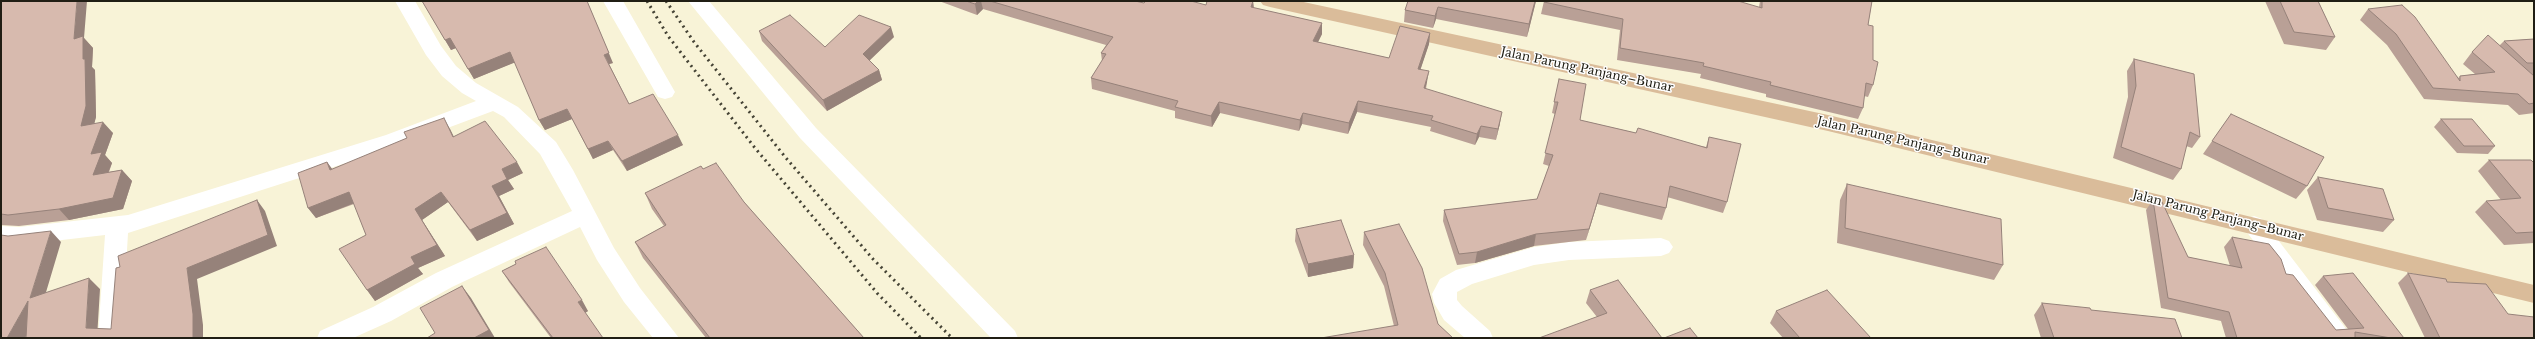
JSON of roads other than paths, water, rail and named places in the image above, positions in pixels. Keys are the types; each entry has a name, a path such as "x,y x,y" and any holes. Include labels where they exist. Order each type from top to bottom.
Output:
{"main road":[{"name":"Jalan Parung Panjang–Bunar","path":"1282,2 1828,123 2534,294"}],"street":[{"path":"405,1 433,50 449,71 469,88 511,112 548,148 562,170 605,254 632,295 667,338"},
{"path":"613,1 665,92"},
{"path":"698,1 808,133 1006,338"},
{"path":"1,235 19,236 117,226 394,140 495,102"},
{"path":"329,338 382,314 444,280 584,215"},
{"path":"2254,225 2341,338"},
{"path":"110,338 117,226"},
{"path":"1481,338 1457,317 1446,303 1444,294 1448,286 1464,277 1534,256 1569,251 1661,247"}],"railway":[{"path":"647,1 668,36 755,148 877,293 921,338"},
{"path":"666,1 694,42 786,158 873,259 952,338"}]}
